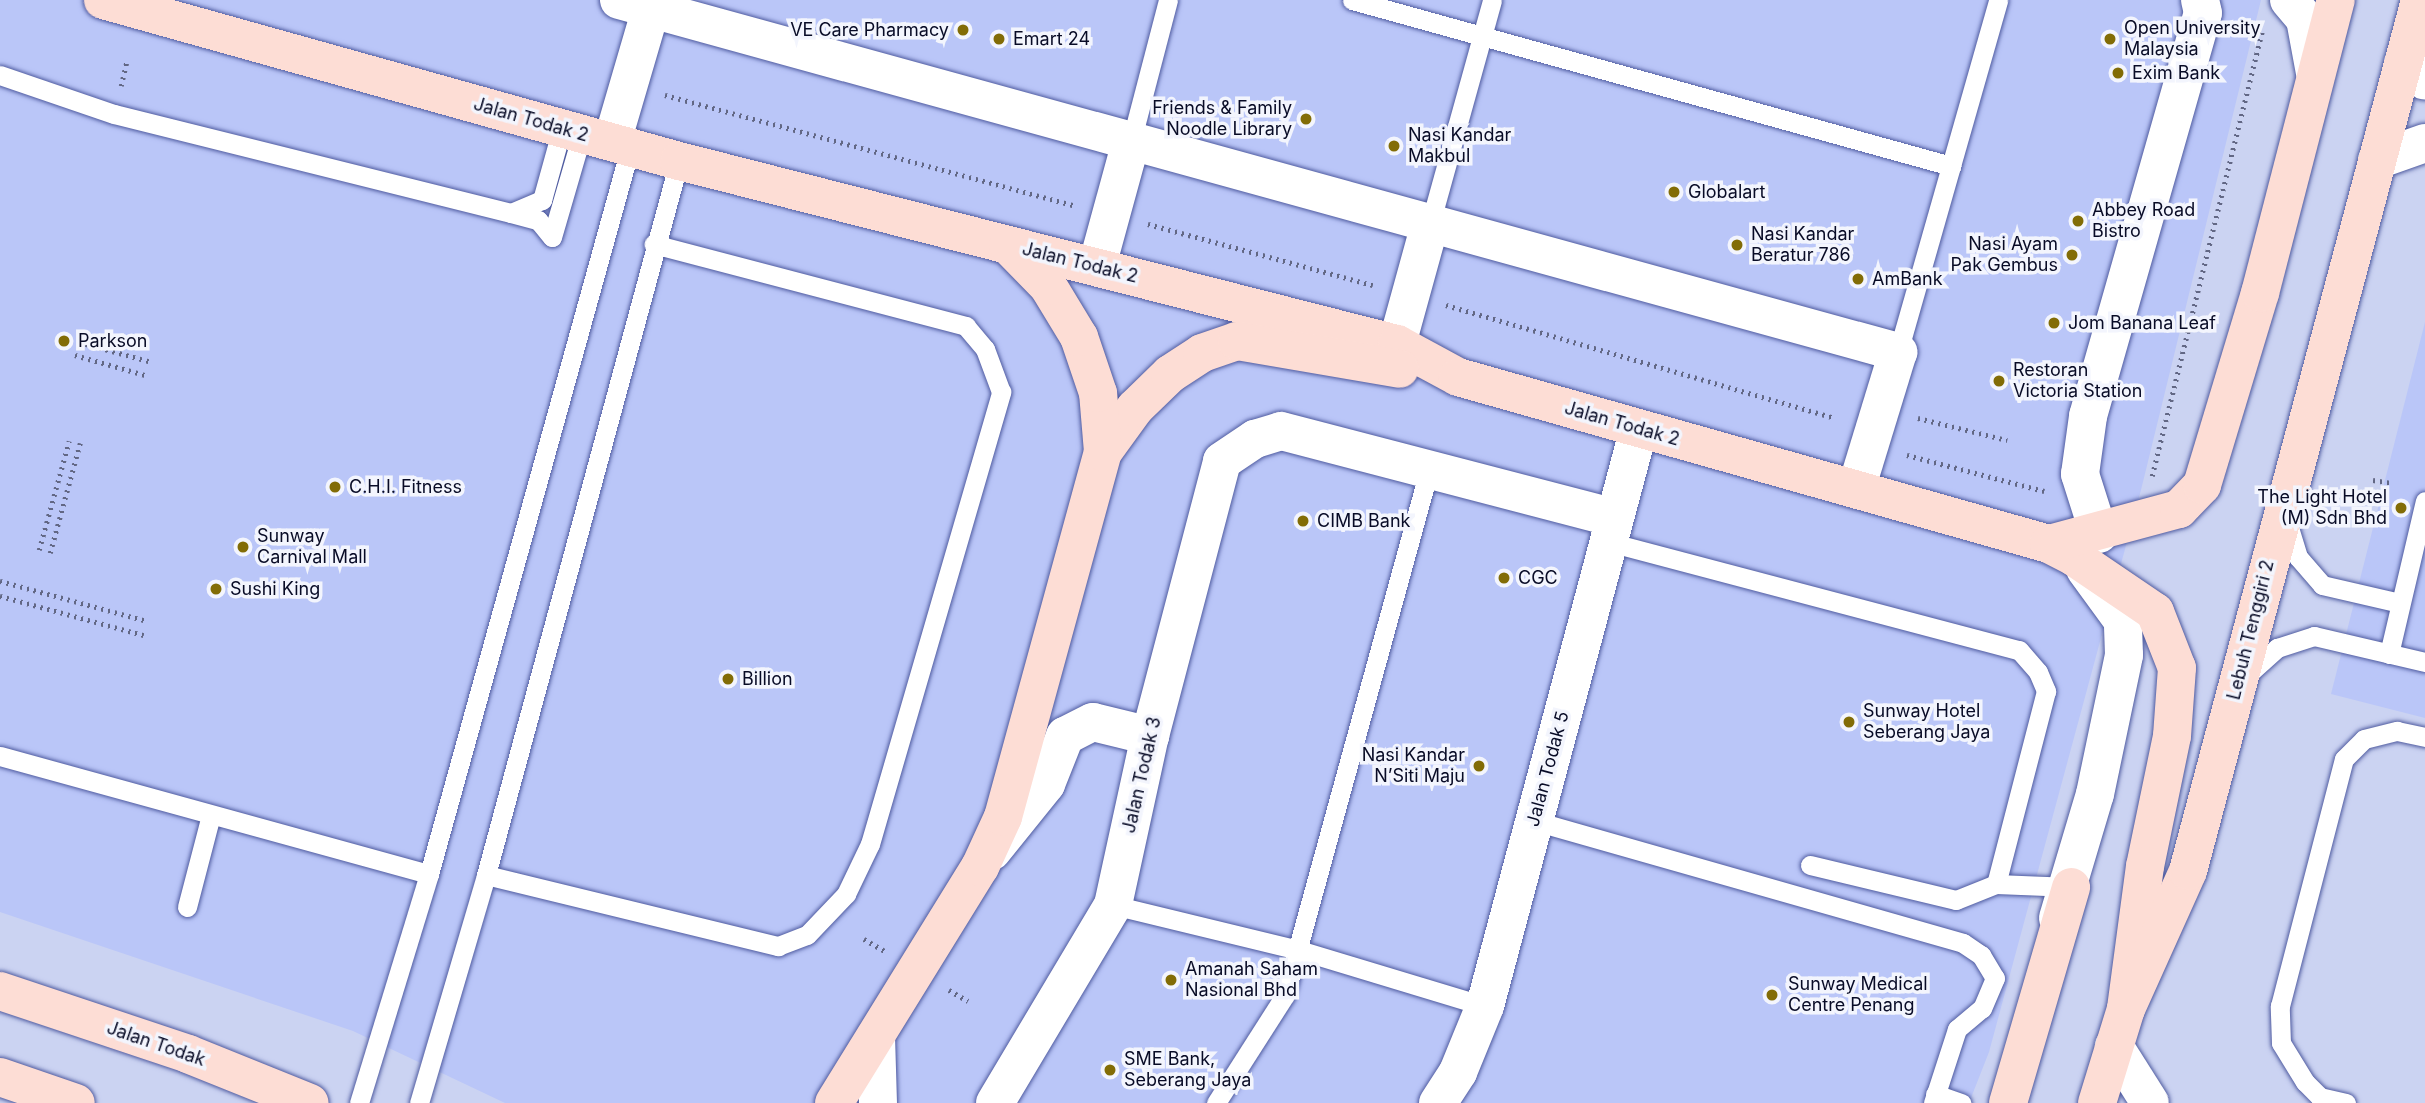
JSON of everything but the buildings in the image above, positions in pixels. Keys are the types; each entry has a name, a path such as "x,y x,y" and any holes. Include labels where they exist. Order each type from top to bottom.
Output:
{"main road":[{"name":"Jalan Todak 2","path":"103,0 679,161 1397,344 1458,377 1856,489 2074,545"},
{"path":"2074,545 2179,509 2202,485 2260,293 2336,0"},
{"name":"Lebuh Tenggiri 2","path":"2097,1103 2126,1009 2188,871 2376,160 2414,72 2420,0"},
{"path":"834,1103 980,867 1003,817 1103,452 1098,393 1079,337 1048,286 1007,244"},
{"path":"1103,452 1135,408 1170,374 1202,353 1237,341 1458,377"},
{"name":"Lebuh Tenggiri 2","path":"2074,545 2155,612 2177,668 2172,736 2145,866 2126,1009"},
{"path":"2008,1103 2071,887"},
{"name":"Jalan Todak","path":"2,991 188,1054 310,1103"},
{"path":"0,1077 76,1103"}],"street":[{"path":"597,138 641,3 1131,142 1898,352 1856,489"},
{"path":"1990,1103 2019,1015 2071,887 2113,722 2124,655 2123,621 2074,545 2080,474 2088,416 2205,4"},
{"path":"2278,7 2305,19 2315,73"},
{"path":"1097,266 1131,142"},
{"path":"2376,160 2425,143"},
{"path":"1397,344 1430,224"},
{"name":"Jalan Todak 5","path":"1438,1103 1458,1072 1485,1006 1639,428"},
{"name":"Jalan Todak 3","path":"995,1103 1113,905 1150,736 1222,461 1255,439 1281,431 1429,470"},
{"path":"1429,470 1611,530"},
{"path":"980,867 1046,784 1065,736 1093,722 1150,736"},
{"path":"876,1036 878,1103"},
{"path":"2114,1046 2150,1103"}],"lane":[{"path":"1131,142 1168,0"},
{"path":"1352,0 1951,166"},
{"path":"1430,224 1492,0"},
{"path":"1898,352 1998,0"},
{"path":"0,75 114,114 538,220 552,237 597,138"},
{"path":"511,213 542,200 597,138"},
{"path":"359,1103 429,874 597,138"},
{"path":"419,1103 486,875 654,244 679,161"},
{"path":"486,875 715,933 778,946 807,934 846,894 870,844 1001,392 985,348 966,326 654,244"},
{"path":"1216,1103 1285,995 1429,470"},
{"path":"2389,654 2425,501"},
{"path":"2283,506 2298,557 2322,585 2400,603"},
{"path":"1611,530 2019,650 2046,691 1996,884"},
{"path":"2237,683 2277,648 2314,636 2425,662"},
{"path":"2346,1103 2320,1097 2305,1082 2281,1043 2280,1006 2344,759 2364,738 2397,730 2425,737"},
{"path":"0,756 429,874"},
{"path":"187,907 212,815"},
{"path":"1535,821 1963,943 1981,955 1995,978 1982,1008 1957,1029 1934,1098 1961,1103"},
{"path":"1810,865 1956,900 1996,884 2071,887"},
{"path":"1113,905 1299,950 1485,1006"}],"path":[{"path":"2153,471 2278,7"},
{"path":"654,92 1083,207"},
{"path":"1141,222 1411,295 1832,417"},
{"path":"79,342 152,362"},
{"path":"75,355 148,376"},
{"path":"1880,409 2007,440"},
{"path":"40,550 69,441"},
{"path":"50,553 80,443"},
{"path":"1896,452 2044,491"},
{"path":"2373,480 2393,483"},
{"path":"0,581 147,621 13,584 0,581 27,588"},
{"path":"0,596 143,635"},
{"path":"143,635 0,596 143,635"}],"shaded area":[{"path":"0,0 2261,0 2141,490 1989,1052 1969,1103 505,1103 353,1031 0,912"},
{"name":"The Light Hotel (M) Sdn Bhd","path":"2425,322 2425,718 2331,694"}],"place":[{"name":"VE Care Pharmacy","path":"963,30"},
{"name":"Emart 24","path":"999,39"},
{"name":"Open University Malaysia","path":"2110,39"},
{"name":"Exim Bank","path":"2118,73"},
{"name":"Friends & Family Noodle Library","path":"1306,119"},
{"name":"Nasi Kandar Makbul","path":"1394,146"},
{"name":"Globalart","path":"1674,192"},
{"name":"Abbey Road Bistro","path":"2078,221"},
{"name":"Nasi Kandar Beratur 786","path":"1737,245"},
{"name":"Nasi Ayam Pak Gembus","path":"2072,255"},
{"name":"AmBank","path":"1858,279"},
{"name":"Jom Banana Leaf","path":"2054,323"},
{"name":"Parkson","path":"64,341"},
{"name":"Restoran Victoria Station","path":"1999,381"},
{"name":"C.H.I. Fitness","path":"335,487"},
{"name":"The Light Hotel (M) Sdn Bhd","path":"2401,508"},
{"name":"CIMB Bank","path":"1303,521"},
{"name":"Sunway Carnival Mall","path":"243,547"},
{"name":"CGC","path":"1504,578"},
{"name":"Sushi King","path":"216,589"},
{"name":"Billion","path":"728,679"},
{"name":"Sunway Hotel Seberang Jaya","path":"1849,722"},
{"name":"Nasi Kandar N’Siti Maju","path":"1479,766"},
{"name":"Amanah Saham Nasional Bhd","path":"1171,980"},
{"name":"Sunway Medical Centre Penang","path":"1772,995"},
{"name":"SME Bank, Seberang Jaya","path":"1110,1070"}]}
